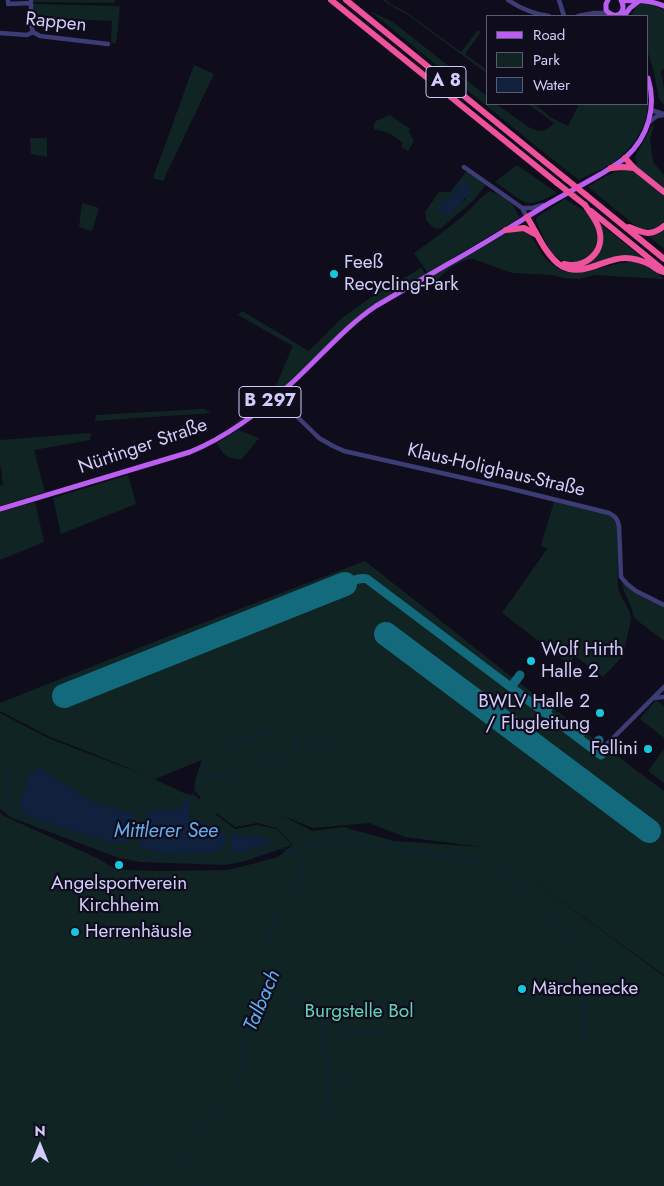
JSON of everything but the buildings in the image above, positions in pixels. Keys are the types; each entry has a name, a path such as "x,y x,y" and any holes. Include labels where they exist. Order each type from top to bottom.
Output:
{"highway":[{"name":"A 8","path":"331,0 664,271"},
{"name":"A 8","path":"346,0 664,259"},
{"path":"625,158 663,192"},
{"path":"611,168 634,168"},
{"path":"550,256 559,262 576,265 587,261 595,254 600,241 600,231 585,205"},
{"path":"527,217 550,256 558,265 569,269 585,269 614,259 630,258 648,264 658,271 664,271"},
{"path":"619,222 644,233 655,232 664,226"},
{"path":"506,230 524,228 536,234"}],"main road":[{"path":"620,15 639,0"},
{"path":"622,3 639,0 652,1 664,6"},
{"path":"607,2 608,13 615,15"},
{"name":"Nürtinger Straße","path":"0,509 196,449 225,434 276,396 351,325 376,307 625,158 642,137 648,124 651,110 649,83"}],"street":[{"path":"8,0 8,4 31,1 32,32"},
{"path":"508,0 531,12 544,15"},
{"path":"559,0 564,15"},
{"path":"594,13 607,2"},
{"path":"583,15 608,13"},
{"name":"Rappen","path":"0,33 27,34 32,32 40,36 108,44"},
{"path":"651,110 664,115"},
{"path":"648,124 658,116 664,115"},
{"path":"464,167 522,208 527,217"},
{"path":"522,208 537,208 550,203"},
{"name":"Klaus-Holighaus-Straße","path":"276,396 319,438 344,450 609,513 618,520 622,580 636,591 664,605"},
{"path":"606,745 664,687"},
{"path":"654,698 664,697"}],"green space":[{"path":"32,0 115,0 115,3 36,2"},
{"path":"383,0 403,10 461,52 478,30 481,32 465,54 487,70 487,73 408,15"},
{"path":"32,4 120,6 116,44 111,43 112,21 32,17"},
{"path":"640,4 650,4 664,10 664,68 661,72 664,105 659,99 649,56 649,15 632,15"},
{"path":"370,11 393,22 487,96 487,105 497,105 530,128 539,131 546,130 554,123 529,105 536,105 550,117 568,126 578,105 648,105 644,124 629,149 610,165 579,180"},
{"path":"194,65 214,74 163,181 153,178"},
{"path":"390,115 410,129 409,132 414,141 408,151 401,147 403,143 396,138 386,132 375,130 373,126 376,121"},
{"path":"653,124 650,139 653,162 664,175 664,249 588,187 613,173 628,170 637,163 635,157"},
{"path":"30,138 47,138 47,157 31,154"},
{"path":"517,165 557,193 540,201 530,203 517,198 495,182"},
{"path":"467,171 485,184 473,201 440,229 434,228 426,220 425,212 439,192 450,192","holes":["459,186 466,199 456,206 454,210 443,212 439,210 440,205"]},
{"path":"490,191 508,200 515,208 519,217 428,273 414,253 454,223"},
{"path":"565,199 586,212 595,224 599,239 593,253 579,262 564,261 550,251 536,221 537,217"},
{"path":"82,203 99,208 92,231 79,227"},
{"path":"599,223 643,258 631,257 579,268 577,266 597,253"},
{"path":"524,230 529,233 544,257 563,271 586,272 620,263 634,262 649,267 664,279 595,275 579,279 552,275 512,273 473,259 458,263 436,281 433,281 432,276 507,233"},
{"path":"421,268 425,276 364,312 275,395 235,423 273,392 293,346 238,315 242,311 309,351 343,317 373,296"},
{"path":"204,409 211,413 95,421 96,415"},
{"path":"238,430 259,438 242,459 226,456 217,443"},
{"path":"91,433 90,440 34,450 45,492 0,506 0,485 3,485 0,466 0,440"},
{"path":"128,475 136,504 61,534 53,498"},
{"path":"35,502 44,542 0,560 0,512"},
{"path":"554,502 607,514 613,517 617,526 618,588 630,612 631,619 623,656 603,677 575,656 569,664 502,613 547,549 541,545"},
{"name":"Burgstelle Bol","path":"365,561 522,685 664,791 664,975 510,864 664,976 664,1186 0,1186 0,813 99,859 110,866 126,870 229,870 278,857 293,845 277,828 257,823 235,827 214,813 235,829 257,825 277,829 292,845 245,861 225,865 141,862 119,858 10,817 0,809 0,713 48,738 147,776 50,737 0,711 0,703","holes":["202,760 194,789 201,798 199,799 203,805 196,796 186,794 150,777 155,779","283,816 313,828 369,823 405,837 482,847 394,841 343,827 312,831"]},
{"path":"622,583 664,607 664,641 634,618"},
{"path":"656,700 664,706 664,738 640,719"},
{"path":"664,749 664,783 648,771"}],"water":[{"path":"462,182 470,186 470,193 450,214 446,215 439,210 439,205 451,196"},
{"path":"39,768 93,802 132,813 135,820 127,842 116,844 28,816 21,810 20,801 30,774"},
{"name":"Mittlerer See","path":"187,798 190,800 189,817 224,832 225,842 221,851 191,854 162,853 142,849 139,841 147,814 152,810 175,810"},
{"path":"231,835 266,837 270,844 239,853 231,853"}],"waterway":[{"path":"640,15 645,3"},
{"path":"294,752 294,741 301,733 302,727 308,722 312,711"},
{"path":"189,799 207,773 205,762 209,755 279,726"},
{"path":"207,773 221,778 305,748 347,738"},
{"name":"Talbach","path":"0,762 7,767 8,771 6,804 10,813 65,835 140,858 226,862"},
{"path":"300,848 327,841 382,846"},
{"path":"270,844 274,845"},
{"path":"383,846 484,863 527,891 562,928 583,961 587,973 587,991"},
{"name":"Talbach","path":"158,1173 187,1156 202,1125 239,1084 244,1047 280,961 281,955 270,953 268,940 279,912 299,883 301,870 297,853 281,848 230,862"},
{"path":"140,858 142,849"},
{"name":"Talbach","path":"290,850 297,849"},
{"path":"275,974 284,990 295,1000 312,1006 339,1029 394,1033"},
{"path":"585,996 582,1007 588,1053"},
{"path":"319,1013 329,1076 329,1102 322,1120"},
{"path":"329,1076 354,1090"},
{"path":"282,1169 304,1148 320,1123"},
{"path":"187,1157 192,1176"},
{"name":"Talbach","path":"147,1186 154,1176"},
{"path":"194,1179 199,1186"}],"taxiway":[{"path":"345,584 359,579 367,579 601,755"},
{"path":"511,687 520,675"},
{"path":"545,713 551,704"},
{"path":"578,737 584,729"},
{"path":"592,748 599,740"}],"runway":[{"path":"64,696 345,584"},
{"path":"386,634 649,831"}],"place":[{"name":"Feeß Recycling-Park","path":"334,274"},
{"name":"Wolf Hirth Halle 2","path":"531,661"},
{"name":"BWLV Halle 2 / Flugleitung","path":"600,713"},
{"name":"Fellini","path":"648,749"},
{"name":"Angelsportverein Kirchheim","path":"119,865"},
{"name":"Herrenhäusle","path":"75,932"},
{"name":"Märchenecke","path":"522,989"}]}
